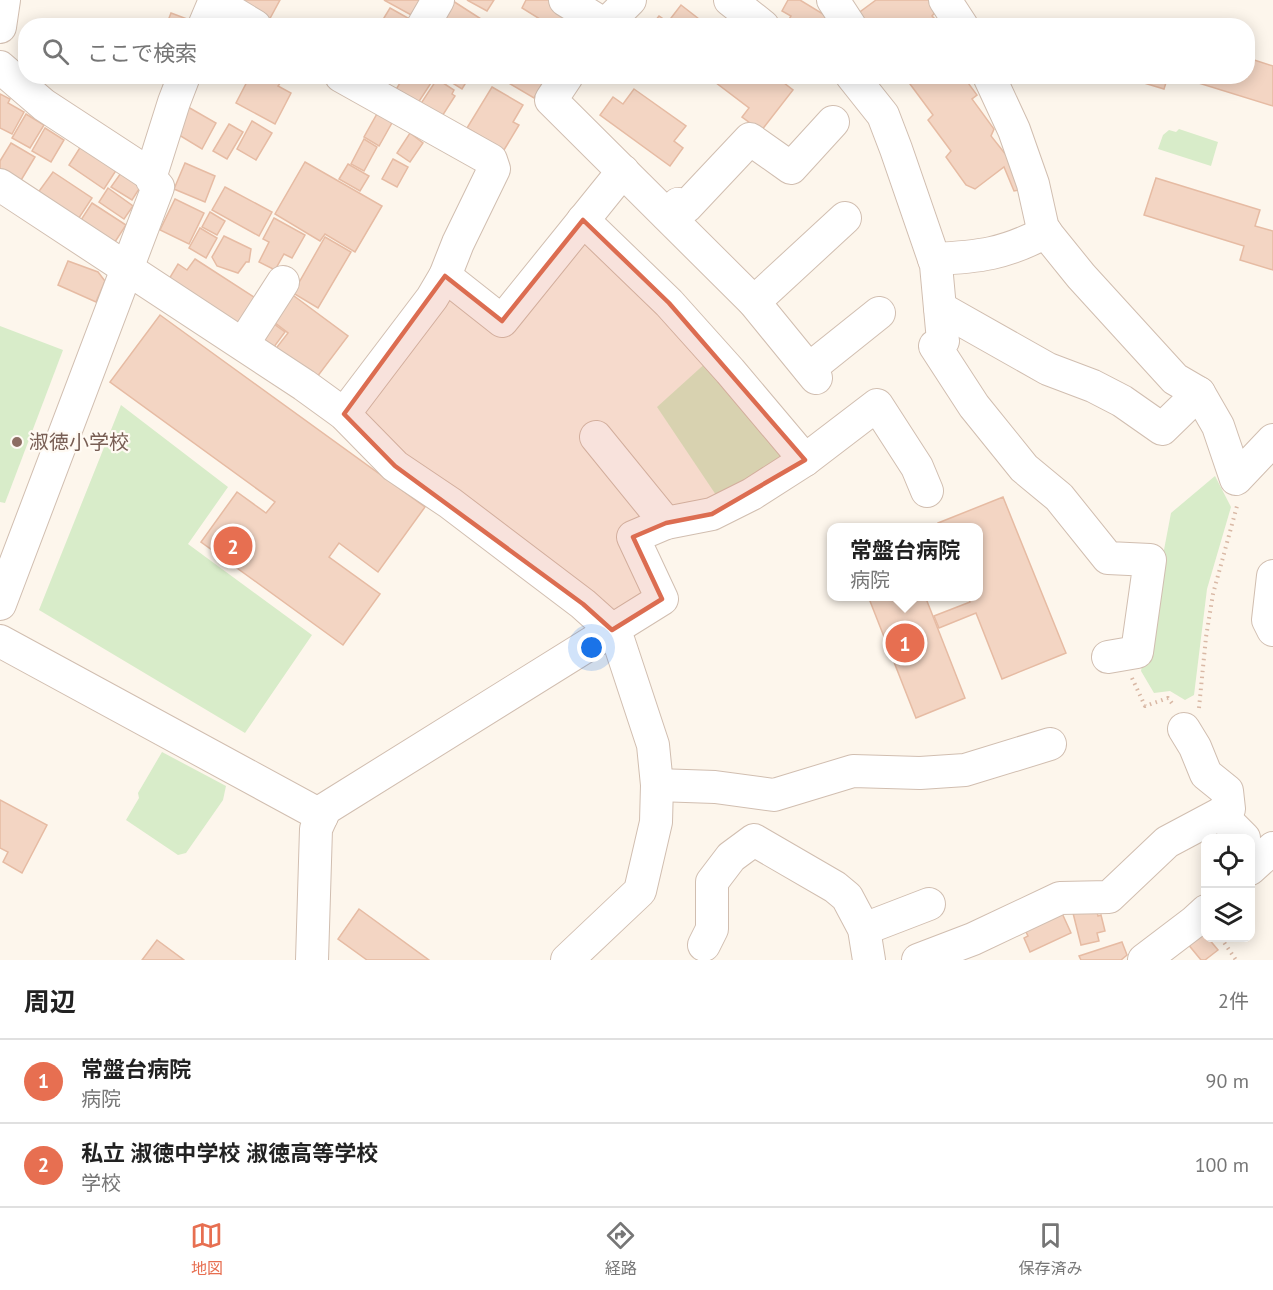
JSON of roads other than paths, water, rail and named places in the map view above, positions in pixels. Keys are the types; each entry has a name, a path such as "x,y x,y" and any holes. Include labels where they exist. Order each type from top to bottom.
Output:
{"street":[{"path":"0,27 4,0"},
{"path":"428,18 438,0"},
{"path":"565,0 594,18"},
{"path":"612,18 630,0"},
{"path":"730,0 753,18"},
{"path":"833,0 845,18"},
{"path":"945,0 957,18"},
{"path":"211,9 234,18"},
{"path":"0,67 18,83"},
{"path":"20,84 44,105 154,182"},
{"path":"0,604 128,270 181,84"},
{"path":"344,414 432,298 445,276 458,243 494,169 491,160 388,88 372,84"},
{"path":"562,84 551,100 754,302 812,374 879,313"},
{"path":"993,84 1014,130 1033,184 1043,229 1081,276 1175,379 1199,393 1218,426 1235,484 1273,440"},
{"path":"858,88 883,115 934,259 947,345 935,346 974,406 1024,468 1059,497 1108,558 1150,560 1137,652 1116,667"},
{"path":"667,215 678,204 686,207 750,139 791,168 832,122"},
{"path":"445,276 502,321 624,171"},
{"path":"0,185 304,385 344,414 395,466 450,502 583,604 612,630 619,642 653,745 657,785 656,822 640,891 567,960"},
{"path":"754,302 845,218"},
{"path":"583,220 669,303 805,460"},
{"path":"934,259 980,256 1025,243 1046,232"},
{"path":"243,345 283,282"},
{"path":"940,308 1048,369 1093,386 1122,401 1162,429 1199,393"},
{"path":"312,960 316,829 325,809 662,599 633,537 666,523 712,514 752,494 805,460 877,405 917,467 927,491"},
{"path":"596,437 666,523"},
{"path":"1273,576 1268,620 1273,630"},
{"path":"0,640 322,816"},
{"path":"918,960 973,939 1060,898 1109,897 1167,842 1229,809 1227,791 1206,774 1190,738"},
{"path":"657,785 715,787 774,795 853,771 965,770 1050,744"},
{"path":"1220,814 1261,851"},
{"path":"704,945 712,929 712,882 731,857 754,840 835,887 847,897 864,929 869,960"},
{"path":"864,929 929,904"},
{"path":"1143,960 1201,916"}],"place":[{"name":"淑徳小学校","path":"17,442"},
{"name":"私立 淑徳中学校 淑徳高等学校","path":"233,546"},
{"name":"常盤台病院","path":"905,643"}]}
